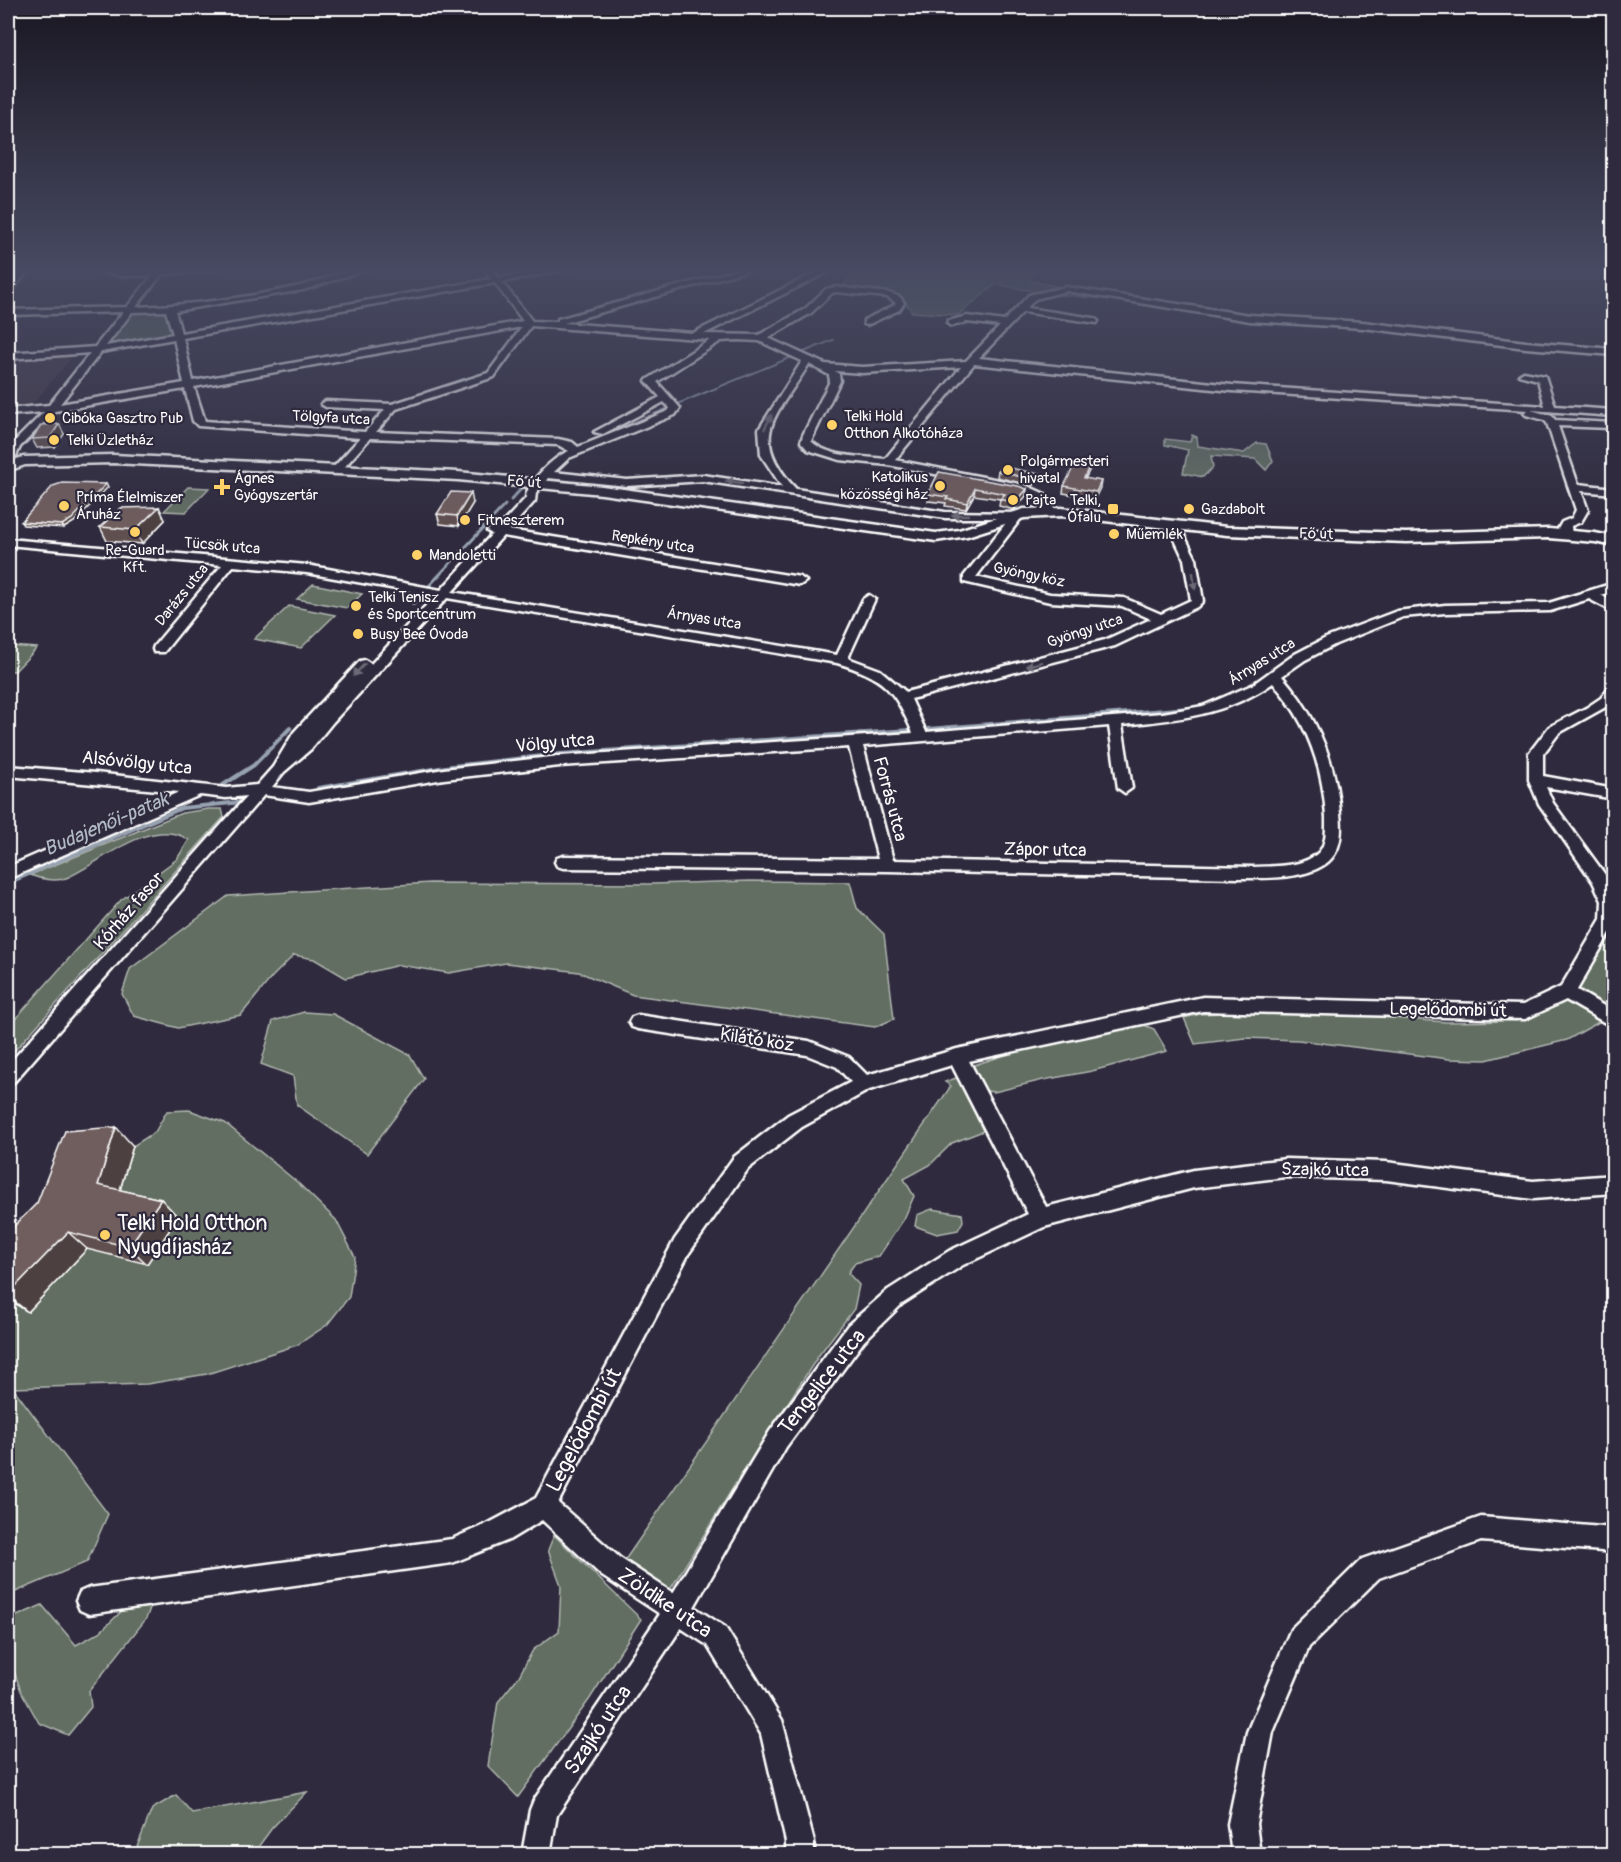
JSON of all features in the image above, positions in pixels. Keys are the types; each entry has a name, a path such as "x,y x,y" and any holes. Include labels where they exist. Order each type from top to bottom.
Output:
{"main road":[{"name":"Fő út","path":"12,459 113,459 337,469 538,483 936,537 965,534 1018,515 1052,513 1083,514 1174,527 1225,531 1388,537 1566,535 1590,536 1614,542"}],"street":[{"path":"8,356 24,355"},
{"path":"12,459 16,446 33,432 92,355"},
{"name":"Tölgyfa utca","path":"182,355 187,384 198,421 202,424 366,435 558,442 568,444 576,451"},
{"path":"8,412 50,409 350,355"},
{"path":"326,404 393,407 491,375 506,355"},
{"path":"599,432 665,398 651,381 692,355"},
{"path":"796,355 834,374 835,381 813,423 806,442 812,448 825,454 888,462 1032,490 1041,496 1052,513"},
{"path":"888,462 978,355"},
{"path":"792,490 772,467 764,451 762,440 764,429 802,359"},
{"path":"823,367 862,370 990,361 1232,388 1287,398 1514,412 1610,425"},
{"path":"1524,375 1542,378 1550,417 1582,510"},
{"name":"Kórház fasor","path":"8,1077 279,769 285,754 298,735 322,718 439,593 494,531 512,507 558,460 672,413 675,408 665,398"},
{"path":"337,469 393,407"},
{"path":"1550,417 1614,413"},
{"name":"Fő út","path":"538,483 627,483 703,478 945,515 1018,515"},
{"path":"1575,487 1613,490"},
{"path":"1566,535 1564,529 1566,524 1577,520 1582,510 1613,490"},
{"name":"Gyöngy köz","path":"1018,515 968,579 1050,598 1124,602 1161,619"},
{"name":"Gyöngy utca","path":"903,697 1110,643 1197,601 1190,559 1174,527"},
{"name":"Repkény utca","path":"494,531 800,581"},
{"name":"Tücsök utca","path":"8,542 307,569 439,593"},
{"name":"Darázs utca","path":"159,649 231,561"},
{"name":"Árnyas utca","path":"855,742 1115,722 1206,710 1241,696 1300,657 1331,641 1401,614 1445,609 1550,607 1614,587"},
{"name":"Árnyas utca","path":"439,593 817,654 841,660 871,669 887,680 903,697 921,736"},
{"path":"1590,594 1614,608"},
{"path":"841,660 869,599"},
{"name":"Zápor utca","path":"563,862 1131,871 1268,871 1310,865 1322,858 1331,848 1334,815 1327,767 1309,722 1286,688 1274,676"},
{"path":"1614,690 1599,706 1554,730 1536,753 1536,780 1546,804 1600,880 1610,901 1609,919 1567,992 1614,1021"},
{"path":"1115,722 1125,788"},
{"name":"Forrás utca","path":"855,742 887,866"},
{"name":"Völgy utca","path":"261,790 309,797 444,774 560,761 855,742"},
{"name":"Alsóvölgy utca","path":"8,771 226,793 261,790"},
{"path":"1536,780 1614,794"},
{"path":"8,873 201,789"},
{"name":"Legelődombi út","path":"89,1600 452,1551 500,1531 544,1506 682,1246 741,1163 795,1121 864,1084 957,1056 1203,1004 1525,1012 1567,992"},
{"name":"Kilátó köz","path":"638,1022 809,1048 843,1062 864,1084"},
{"path":"957,1056 1041,1218"},
{"name":"Szajkó utca","path":"1041,1218 1194,1179 1286,1168 1386,1171 1533,1190 1614,1184"},
{"name":"Tengelice utca","path":"677,1611 778,1439 856,1333 895,1297 956,1258 1041,1218"},
{"name":"Zöldike utca","path":"544,1506 611,1567 716,1636 774,1729 800,1842 800,1854"},
{"path":"1246,1854 1242,1824 1260,1732 1300,1638 1371,1568 1481,1529 1614,1540"},
{"name":"Szajkó utca","path":"536,1854 544,1810 677,1611"}],"shaded area":[{"path":"73,355 31,406 8,410 8,358"}],"green space":[{"path":"1192,435 1197,437 1198,446 1244,453 1257,443 1266,444 1273,461 1266,470 1255,459 1211,456 1213,467 1203,477 1183,473 1188,450 1165,445 1165,439 1190,442"},
{"path":"188,487 209,488 186,512 164,511"},
{"path":"313,584 362,594 347,608 297,599"},
{"path":"289,606 335,615 301,648 254,639"},
{"path":"8,646 37,648 15,671 8,671"},
{"path":"222,809 224,817 8,1058 8,1027 121,900 177,859 189,840 174,834 159,833 126,844 66,878 48,880 30,875 182,813"},
{"path":"750,881 850,882 857,908 884,934 894,1019 875,1027 633,995 579,972 506,963 449,973 399,965 346,978 314,959 294,955 272,977 241,1015 178,1028 134,1016 122,994 130,969 228,896 430,883 652,884"},
{"path":"1613,923 1614,994 1609,1006 1597,1003 1579,989"},
{"path":"1565,1001 1584,1009 1599,1022 1567,1040 1486,1060 1449,1059 1298,1040 1245,1038 1195,1044 1184,1018 1200,1014 1242,1012 1310,1012 1446,1022 1516,1021"},
{"path":"304,1012 333,1014 410,1055 424,1079 367,1154 297,1105 293,1076 261,1064 273,1021"},
{"path":"1139,1023 1154,1029 1167,1051 1092,1071 994,1092 980,1090 971,1066 1024,1049"},
{"path":"959,1077 983,1131 952,1143 930,1165 904,1179 914,1196 904,1219 879,1256 855,1263 848,1273 859,1285 854,1309 819,1355 665,1598 625,1560 951,1086 945,1082"},
{"path":"189,1110 225,1123 297,1182 336,1220 355,1257 349,1297 327,1325 297,1345 207,1374 147,1384 13,1388 108,1514 87,1562 8,1595 8,1299 28,1312 87,1249 148,1262 116,1203 133,1146 155,1132 167,1111"},
{"path":"932,1209 962,1214 963,1221 958,1230 937,1234 915,1226 917,1215"},
{"path":"554,1535 641,1619 589,1700 518,1797 488,1766 498,1702 519,1676 533,1650 559,1631 561,1585 548,1550"},
{"path":"153,1600 146,1619 89,1691 91,1707 68,1735 39,1723 21,1691 8,1654 8,1620 42,1605 76,1645 100,1632 127,1606"},
{"path":"307,1792 272,1828 253,1854 136,1854 135,1852 152,1809 176,1795 192,1813"}],"building":[{"path":"59,424 50,438 32,439 41,425"},
{"path":"1076,462 1090,464 1084,478 1101,481 1096,492 1064,486"},
{"path":"1001,466 1039,474 1034,480 998,471"},
{"path":"939,472 1027,489 1015,503 1000,499 1005,494 975,488 967,503 946,499 948,497 928,494"},
{"name":"Príma Élelmiszer Áruház","path":"62,483 106,484 72,519 62,525 21,522 53,486"},
{"path":"451,492 471,493 457,516 437,514"},
{"path":"159,507 135,530 100,527 121,508"},
{"path":"116,1127 98,1185 161,1199 129,1247 68,1232 8,1294 8,1232 37,1203 65,1131"}],"waterway":[{"path":"675,405 797,355"},
{"path":"588,442 666,409"},
{"path":"511,500 521,489"},
{"path":"428,587 505,505"},
{"path":"413,604 423,593"},
{"path":"928,729 1190,708"},
{"path":"220,787 254,765 290,728"},
{"path":"318,788 452,766 561,754 910,730"},
{"name":"Budajenői-patak","path":"8,883 182,808 242,802"}],"place":[{"name":"Cibóka Gasztro Pub","path":"50,418"},
{"name":"Telki Hold Otthon Alkotóháza","path":"832,425"},
{"name":"Telki Üzletház","path":"54,440"},
{"name":"Polgármesteri hivatal","path":"1008,470"},
{"name":"Katolikus közösségi ház","path":"940,486"},
{"name":"Ágnes Gyógyszertár","path":"222,487"},
{"name":"Pajta","path":"1013,500"},
{"name":"Príma Élelmiszer Áruház","path":"64,506"},
{"name":"Telki, Ófalu","path":"1113,509"},
{"name":"Gazdabolt","path":"1189,509"},
{"name":"Fitneszterem","path":"465,520"},
{"name":"Re-Guard Kft.","path":"135,532"},
{"name":"Műemlék","path":"1114,534"},
{"name":"Mandoletti","path":"417,555"},
{"name":"Telki Tenisz és Sportcentrum","path":"356,606"},
{"name":"Busy Bee Óvoda","path":"358,634"},
{"name":"Telki Hold Otthon Nyugdíjasház","path":"105,1235"}]}
